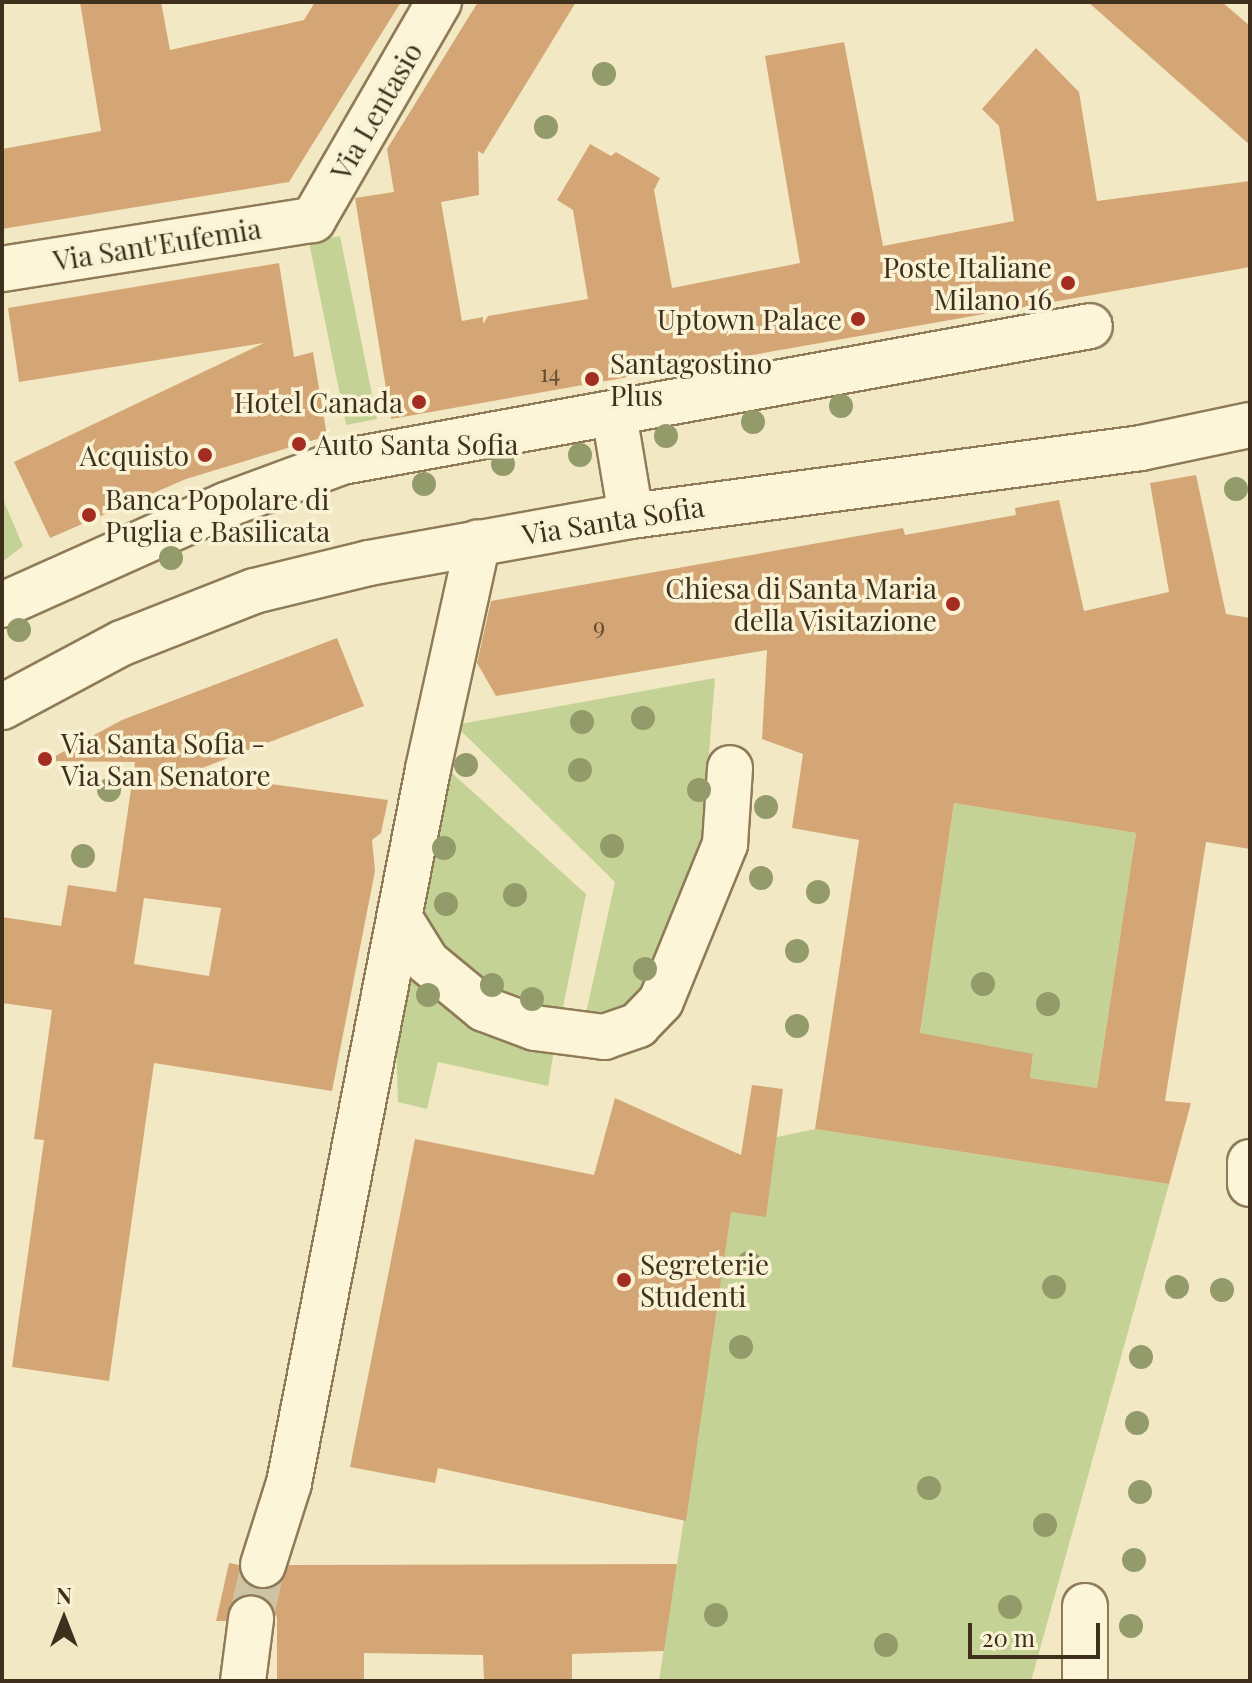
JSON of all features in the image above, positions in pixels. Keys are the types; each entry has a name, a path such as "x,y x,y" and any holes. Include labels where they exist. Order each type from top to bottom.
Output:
{"street":[{"name":"Via Lentasio","path":"313,220 439,2"},
{"name":"Via Sant'Eufemia","path":"2,269 313,220"},
{"path":"2,605 226,505 342,462 1090,326"},
{"path":"614,414 631,516"},
{"name":"Via Santa Sofia","path":"2,707 122,643 254,591 478,542 631,516 1141,448 1250,425"},
{"path":"263,1565 289,1483 478,542"},
{"path":"401,920 427,962 484,1009 535,1028 604,1037 638,1025 661,1001 725,844 730,768"},
{"path":"1085,1606 1085,1681"},
{"path":"243,1681 251,1619"}],"green space":[{"path":"340,236 377,419 346,425 309,242"},
{"path":"2,497 23,546 2,562"},
{"path":"715,678 701,853 650,981 620,1012 585,1018 615,882 455,725"},
{"path":"442,764 586,894 561,1017 461,976 413,916"},
{"path":"954,803 1136,833 1097,1088 1030,1078 1033,1054 916,1061"},
{"path":"405,947 554,1050 548,1086 438,1062 427,1109 398,1102 395,1005"},
{"path":"815,1129 1169,1184 1031,1681 659,1681 731,1212 777,1137"}],"building":[{"path":"80,2 161,2 170,50 304,20 315,2 401,2 289,182 2,229 2,149 101,131"},
{"path":"478,2 576,2 483,154 478,151 479,195 441,202 462,321 483,317 483,324 488,316 588,299 573,210 557,200 590,144 611,156 616,152 660,178 654,190 672,288 800,263 765,56 844,42 883,246 1014,221 999,126 982,109 1036,48 1079,92 1097,201 1250,181 1250,267 391,419 355,198 394,192 387,149"},
{"path":"1088,2 1222,2 1250,26 1250,145"},
{"path":"279,263 294,357 313,352 327,436 186,479 50,538 14,462 264,343 19,382 8,308"},
{"path":"1196,475 1226,614 1250,618 1250,849 1206,842 1165,1101 1191,1103 1169,1184 815,1129 859,840 792,828 803,754 762,739 767,650 496,696 477,663 491,601 903,528 905,535 1016,515 1015,508 1059,500 1084,611 1169,592 1150,483","holes":["954,803 1136,833 1097,1088 1030,1078 1033,1054 920,1033"]},
{"path":"337,638 364,706 189,773 388,800 381,833 372,840 375,871 332,1091 154,1063 109,1381 12,1367 44,1140 34,1139 52,1010 2,1003 2,917 61,926 68,885 116,892 135,762 46,761 122,720","holes":["144,898 221,908 209,976 134,964"]},
{"path":"752,1085 783,1089 766,1217 731,1212 686,1521 438,1468 435,1483 350,1467 415,1139 594,1175 615,1098 741,1155"},
{"path":"229,1563 239,1565 245,1582 268,1589 280,1583 289,1565 677,1564 664,1651 572,1654 572,1681 484,1681 483,1655 364,1653 364,1681 277,1681 277,1618 267,1600 241,1596 231,1605 226,1621 216,1621"}],"tunnel":[{"path":"251,1619 263,1565"}],"place":[{"name":"Poste Italiane Milano 16","path":"1068,283"},
{"name":"Uptown Palace","path":"858,319"},
{"name":"Santagostino Plus","path":"592,379"},
{"name":"Hotel Canada","path":"419,402"},
{"name":"Auto Santa Sofia","path":"299,444"},
{"name":"Acquisto","path":"205,455"},
{"name":"Banca Popolare di Puglia e Basilicata","path":"89,515"},
{"name":"Chiesa di Santa Maria della Visitazione","path":"953,604"},
{"name":"Via Santa Sofia - Via San Senatore","path":"45,759"},
{"name":"Segreterie Studenti","path":"624,1280"}]}
